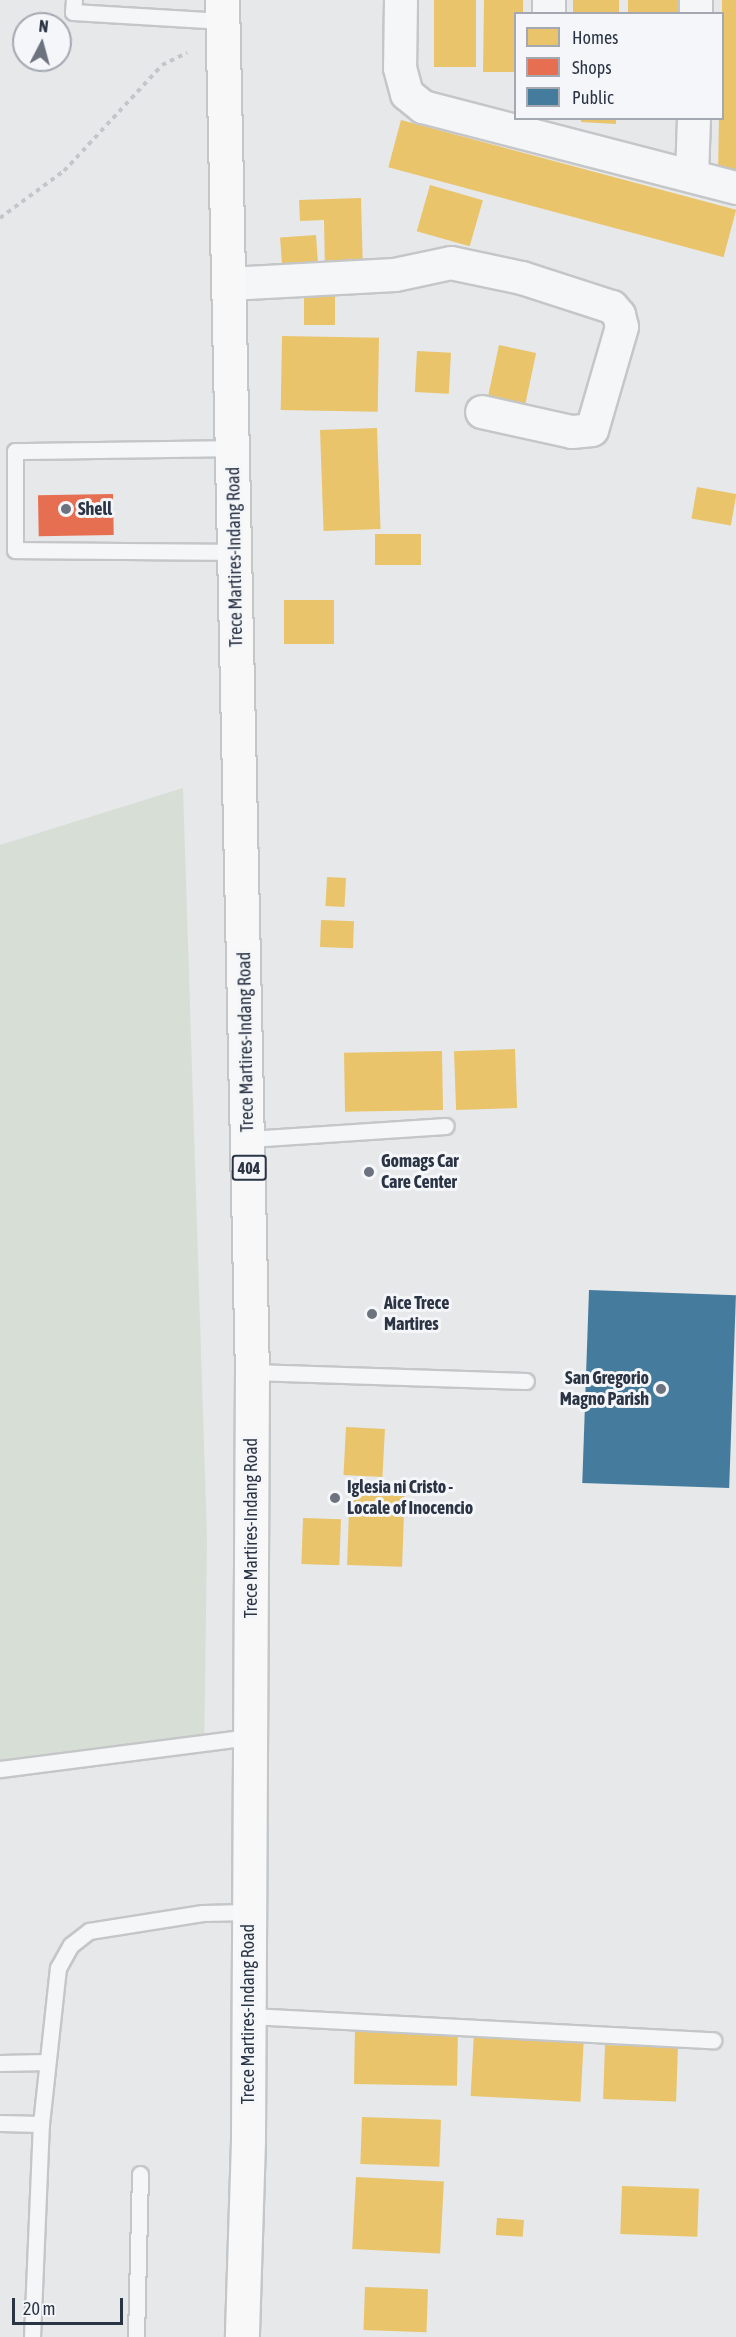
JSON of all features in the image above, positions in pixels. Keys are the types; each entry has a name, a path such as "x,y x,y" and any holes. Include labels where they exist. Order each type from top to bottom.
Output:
{"main road":[{"name":"Trece Martires-Indang Road","path":"223,19 249,1139 252,1372 248,2016 242,2337"}],"street":[{"path":"400,0 400,68 407,93 423,107 549,129 736,188"},
{"path":"692,176 694,120"},
{"path":"229,284 395,275 451,263 522,278 612,307 619,315 622,327 592,430 583,434 482,412"}],"lane":[{"path":"74,0 73,12 223,19"},
{"path":"232,448 15,451 15,550 235,552"},
{"path":"249,1139 446,1126"},
{"path":"252,1372 526,1381"},
{"path":"0,1769 250,1737"},
{"path":"32,2337 41,2124 58,1968 71,1945 89,1931 203,1912 248,1912"},
{"path":"248,2016 713,2040"},
{"path":"0,2063 47,2062"},
{"path":"0,2123 41,2124"},
{"path":"136,2337 140,2174"}],"path":[{"path":"0,218 64,171 162,65 223,19"}],"shaded area":[{"path":"183,788 207,1540 204,1750 0,1780 0,845"}],"building: Homes":[{"path":"434,0 476,0 476,67 434,67"},
{"path":"484,0 523,0 523,12 514,12 514,72 483,72"},
{"path":"573,0 619,0 619,12 573,12"},
{"path":"628,0 683,0 683,12 628,12"},
{"path":"722,0 736,0 736,173 718,173 719,120 724,120 724,12 722,12"},
{"path":"401,120 736,210 723,257 388,167"},
{"path":"581,120 616,120 616,124 581,122"},
{"path":"430,185 483,200 470,246 417,231"},
{"path":"361,198 363,272 325,273 324,220 300,221 299,200"},
{"path":"316,235 318,265 282,267 280,238"},
{"path":"304,289 335,289 335,325 304,325"},
{"path":"282,336 379,338 378,412 281,410"},
{"path":"499,345 536,353 524,410 487,402"},
{"path":"417,351 451,353 449,394 415,392"},
{"path":"377,428 381,529 324,531 320,430"},
{"path":"697,487 736,494 731,525 691,519"},
{"path":"375,534 421,534 421,565 375,565"},
{"path":"284,600 334,600 334,644 284,644"},
{"path":"327,877 346,878 344,907 325,906"},
{"path":"321,920 354,921 353,948 320,947"},
{"path":"515,1049 517,1108 456,1110 454,1051"},
{"path":"442,1051 443,1110 345,1112 344,1053"},
{"path":"346,1427 385,1429 382,1477 343,1475"},
{"path":"350,1482 405,1484 402,1567 347,1565"},
{"path":"303,1518 341,1519 339,1565 301,1564"},
{"path":"355,2028 458,2030 457,2086 354,2084"},
{"path":"474,2032 584,2038 580,2102 471,2096"},
{"path":"605,2045 678,2048 676,2102 603,2099"},
{"path":"362,2117 441,2120 439,2167 360,2164"},
{"path":"356,2177 444,2182 440,2254 352,2249"},
{"path":"622,2186 699,2189 697,2237 620,2234"},
{"path":"497,2218 524,2220 523,2237 496,2235"},
{"path":"365,2287 428,2289 426,2332 363,2330"}],"building: Shops":[{"path":"113,494 114,535 39,536 38,495"}],"building: Public":[{"name":"San Gregorio Magno Parish","path":"589,1290 736,1295 729,1488 582,1483"}],"place":[{"name":"Shell","path":"66,509"},
{"name":"Gomags Car Care Center","path":"369,1172"},
{"name":"Aice Trece Martires","path":"372,1314"},
{"name":"San Gregorio Magno Parish","path":"661,1389"},
{"name":"Iglesia ni Cristo - Locale of Inocencio","path":"335,1498"}]}
